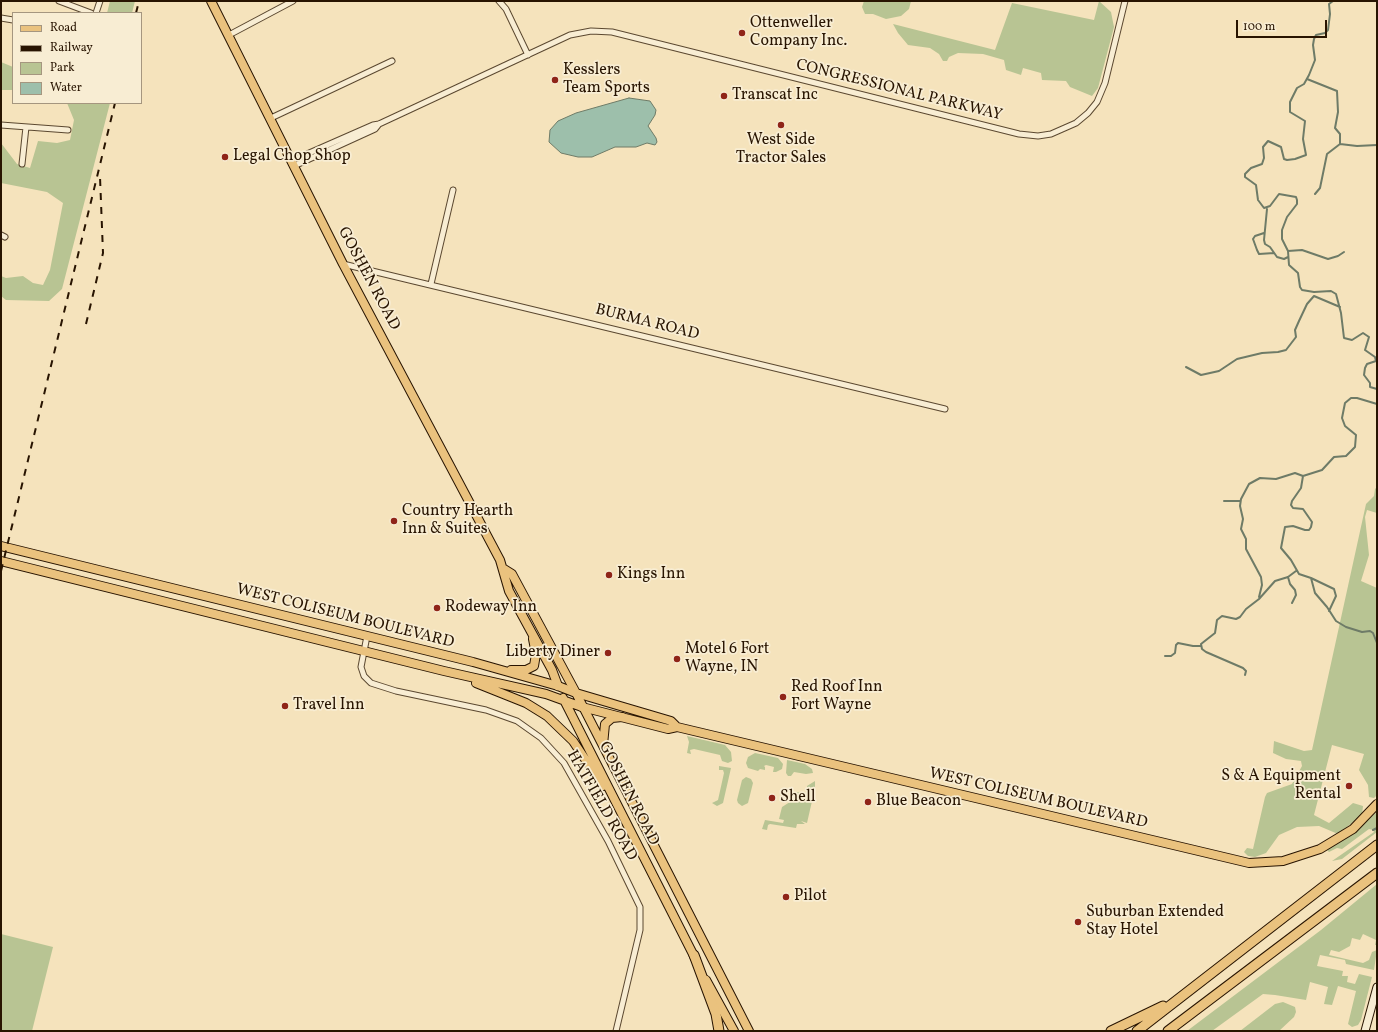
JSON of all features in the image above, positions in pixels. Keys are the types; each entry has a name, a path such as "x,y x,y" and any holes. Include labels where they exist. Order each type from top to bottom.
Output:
{"highway":[{"path":"1137,1031 1377,845"},
{"path":"1168,1031 1377,873"},
{"path":"694,955 716,1014 719,1031"},
{"path":"1110,1031 1179,999"}],"main road":[{"name":"GOSHEN ROAD","path":"211,1 344,264 504,569 504,577 508,591 551,670 564,699 734,1031"},
{"name":"WEST COLISEUM BOULEVARD","path":"1,546 499,670 558,686 576,693 671,721 677,727"},
{"name":"WEST COLISEUM BOULEVARD","path":"1,561 444,672 564,699 582,707 622,717 668,728 677,727 1249,863 1283,861 1317,851 1353,829 1377,804"},
{"name":"GOSHEN ROAD","path":"504,569 512,574 576,693 749,1031"},
{"path":"499,670 526,670 534,666 536,654 533,639"},
{"path":"444,672 494,689 526,703 547,716 573,741 624,816"},
{"path":"603,747 605,724 612,718 622,717"},
{"path":"1365,1031 1377,987"}],"street":[{"path":"59,1 89,12"},
{"path":"96,12 100,1"},
{"path":"228,35 294,1"},
{"path":"499,1 506,9 528,54"},
{"name":"CONGRESSIONAL PARKWAY","path":"293,164 373,124 379,124 570,35 599,30 1018,134 1038,136 1051,134 1076,123 1092,108 1103,89 1125,1"},
{"path":"1,18 12,20"},
{"path":"271,118 392,61"},
{"path":"1,125 68,130"},
{"path":"22,164 26,127"},
{"path":"431,284 454,190"},
{"name":"BURMA ROAD","path":"344,264 945,409"},
{"name":"HATFIELD ROAD","path":"367,636 363,652 362,672 371,683 396,691 486,710 517,722 541,738 564,762 608,841 640,907 640,930 616,1031"}],"green space":[{"path":"110,1 135,1 132,12 107,12"},
{"path":"864,1 911,1 909,9 901,16 886,19 873,14 865,14 862,7"},
{"path":"1099,1 1111,12 1114,27 1098,88 1092,96 1070,87 1066,81 1042,80 1041,73 1023,68 1021,75 1006,70 1004,60 983,54 958,53 949,57 947,61 943,61 939,54 930,48 908,45 893,24 995,50 1012,3 1094,20"},
{"path":"1,62 12,67 12,90 1,90"},
{"path":"67,104 110,104 62,289 49,301 6,300 1,296 1,276 6,278 23,276 33,283 43,285 50,270 63,203 47,192 1,183 1,143 17,164 30,168 38,141 57,143 70,140 74,120"},
{"path":"1377,487 1377,513 1367,510 1365,517 1369,555 1361,581 1377,588 1377,795 1374,798 1369,797 1368,785 1359,770 1364,754 1332,745 1314,815 1329,823 1353,803 1363,806 1362,815 1338,834 1319,826 1297,827 1279,835 1266,853 1255,857 1248,856 1244,852 1247,848 1253,849 1267,793 1292,784 1302,766 1301,761 1286,759 1273,753 1274,741 1304,751 1312,750 1366,504 1374,496 1375,489"},
{"path":"687,736 725,745 731,752 732,761 728,763 722,761 720,755 694,749 690,750 691,754 687,753 689,742"},
{"path":"755,753 778,758 783,764 782,769 773,772 774,767 766,765 764,766 765,770 760,769 758,771 748,768 746,763 748,757"},
{"path":"787,760 805,764 812,769 813,773 806,774 794,772 791,776 788,776 786,773"},
{"path":"719,766 731,768 723,803 717,806 712,803 718,800 724,773 723,770 719,770"},
{"path":"746,777 751,779 753,783 748,803 742,806 737,800 742,780"},
{"path":"815,781 815,788 807,823 801,821 805,824 797,824 796,828 770,824 768,825 767,830 762,829 765,820 783,823 784,820 779,819 782,807 793,800 793,793 797,792 808,794 807,786"},
{"path":"1377,812 1377,832 1342,859 1332,861 1374,832 1373,830 1369,829 1342,849 1337,848 1329,852 1327,850 1348,836"},
{"path":"1377,884 1377,945 1375,945 1376,940 1363,934 1360,940 1352,938 1350,946 1339,952 1331,950 1329,955 1363,963 1369,960 1372,952 1377,950 1374,970 1346,964 1345,960 1320,955 1317,966 1343,971 1342,976 1348,976 1347,982 1355,984 1359,974 1372,977 1361,1020 1358,1025 1352,1027 1348,1024 1356,991 1338,986 1332,1005 1324,1004 1328,987 1310,982 1306,1000 1263,994 1212,1031 1187,1031 1321,930"},
{"path":"1,934 53,947 32,1031 1,1031"},
{"path":"1283,1002 1295,1007 1296,1012 1294,1017 1279,1031 1240,1031 1275,1004"}],"water":[{"path":"629,98 650,101 656,110 655,115 648,126 656,138 657,142 655,145 647,143 636,147 615,147 592,157 578,157 561,153 549,142 550,130 558,121 576,113"}],"waterway":[{"path":"1333,1 1329,4 1330,14 1328,30 1325,33 1316,35 1314,39 1313,45 1315,60 1309,75 1304,84 1297,88 1290,102 1290,112 1305,121 1303,139 1306,155 1295,159 1284,159 1281,147 1268,141 1263,147 1264,158 1262,164 1251,168 1245,174 1245,177 1256,185 1258,200 1264,208 1270,206 1279,194 1296,197 1297,204 1287,217 1282,230 1282,239 1288,251 1289,265 1298,273 1300,287 1302,290 1314,292 1331,291 1336,294 1341,313 1344,338 1352,340 1363,333 1369,337 1365,350 1375,357 1376,361 1367,364 1364,375 1370,383 1370,387 1377,389"},
{"path":"1307,79 1337,91 1338,112 1335,128 1340,134 1340,144 1327,154 1320,188 1315,194"},
{"path":"1340,144 1357,146 1377,145"},
{"path":"1267,209 1264,240 1265,244 1270,247 1277,257 1284,259 1288,257"},
{"path":"1264,233 1255,236 1253,239 1257,250 1259,254 1274,253"},
{"path":"1288,251 1302,250 1328,259 1338,256 1344,252"},
{"path":"1314,296 1340,307"},
{"path":"1186,367 1201,375 1219,371 1237,359 1262,353 1286,350 1296,337 1295,330 1307,304 1314,296"},
{"path":"1377,404 1357,398 1351,398 1345,403 1342,418 1345,426 1356,435 1355,447 1346,456 1334,457 1322,470 1303,476 1301,488 1291,505 1293,508 1303,509 1312,522 1311,527 1309,530 1293,526 1285,527 1281,548 1291,560 1299,574 1311,578 1315,593 1336,621 1346,627 1362,632 1370,631 1373,633 1377,643"},
{"path":"1259,597 1262,585 1261,577 1246,549 1246,539 1241,529 1243,519 1240,506 1241,499 1249,484 1260,478 1276,479 1295,473 1303,476"},
{"path":"1224,501 1240,501"},
{"path":"1245,675 1246,671 1243,668 1206,652 1202,649 1201,644 1215,633 1217,620 1222,616 1236,619 1240,617 1246,609 1259,599 1275,581 1288,577 1296,571"},
{"path":"1288,577 1296,595 1292,603"},
{"path":"1311,578 1334,589 1336,596 1329,611"},
{"path":"1165,656 1171,656 1175,653 1176,645 1178,643 1200,646"},
{"path":"1373,830 1377,828"}],"railway":[{"path":"136,12 139,1"},
{"path":"1,571 115,104"},
{"path":"86,324 103,253 100,177"}],"place":[{"name":"Ottenweller Company Inc.","path":"742,33"},
{"name":"Kesslers Team Sports","path":"555,80"},
{"name":"Transcat Inc","path":"724,96"},
{"name":"West Side Tractor Sales","path":"781,125"},
{"name":"Legal Chop Shop","path":"225,157"},
{"name":"Country Hearth Inn & Suites","path":"394,521"},
{"name":"Kings Inn","path":"609,575"},
{"name":"Rodeway Inn","path":"437,608"},
{"name":"Liberty Diner","path":"608,653"},
{"name":"Motel 6 Fort Wayne, IN","path":"677,659"},
{"name":"Red Roof Inn Fort Wayne","path":"783,697"},
{"name":"Travel Inn","path":"285,706"},
{"name":"S & A Equipment Rental","path":"1349,786"},
{"name":"Shell","path":"772,798"},
{"name":"Blue Beacon","path":"868,802"},
{"name":"Pilot","path":"786,897"},
{"name":"Suburban Extended Stay Hotel","path":"1078,922"}]}
